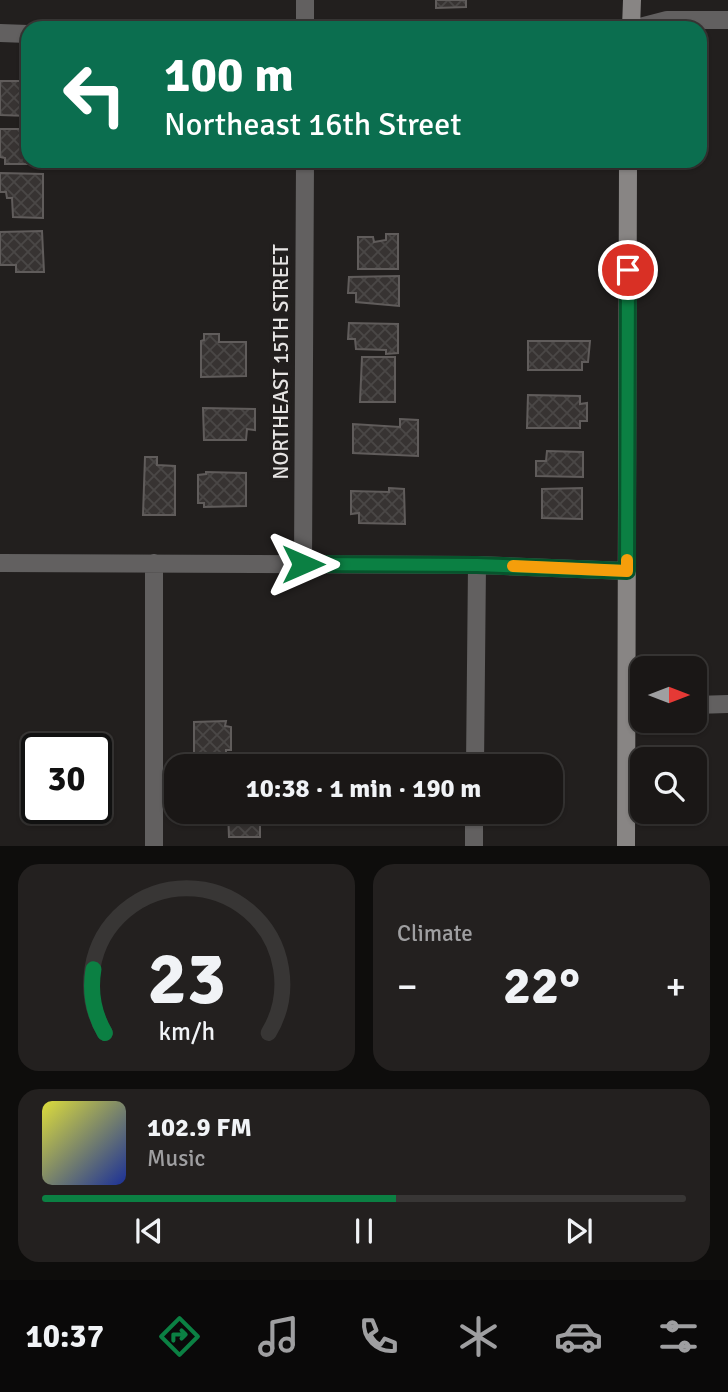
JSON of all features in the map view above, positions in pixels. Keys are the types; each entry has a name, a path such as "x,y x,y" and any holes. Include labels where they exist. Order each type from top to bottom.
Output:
{"street":[{"path":"305,0 305,21"},
{"path":"632,0 633,21"},
{"path":"663,21 728,20"},
{"path":"0,33 21,34"},
{"name":"NORTHEAST 15TH STREET","path":"303,564 305,168"},
{"path":"628,168 627,571 632,656"},
{"path":"0,563 477,565 627,571"},
{"path":"154,563 154,846"},
{"path":"475,754 477,565"},
{"path":"707,705 728,704"},
{"path":"626,846 633,733"},
{"path":"474,824 474,846"}],"building":[{"path":"436,0 466,0 466,7 436,8"},
{"path":"0,81 21,81 21,116 0,115"},
{"path":"0,129 21,129 21,164 5,164 5,158 0,157"},
{"path":"0,173 43,174 43,218 13,217 12,198 7,198 6,192 0,192"},
{"path":"42,231 44,272 16,272 16,265 0,265 0,232"},
{"path":"386,234 398,234 398,269 358,269 358,237 373,237 374,242 386,240"},
{"path":"399,276 399,306 356,302 356,293 348,293 349,277"},
{"path":"349,323 398,324 398,353 386,354 386,350 356,349 355,339 348,339"},
{"path":"204,334 219,334 219,342 246,342 246,376 201,377 201,341 204,340"},
{"path":"528,341 590,341 588,362 582,362 582,370 528,370"},
{"path":"362,357 395,357 395,402 360,402"},
{"path":"528,395 580,396 580,404 587,403 587,421 580,421 580,428 527,428"},
{"path":"203,408 255,409 255,430 247,429 246,440 204,440"},
{"path":"400,419 418,420 418,456 353,453 353,424 400,427"},
{"path":"547,451 583,452 583,477 536,476 536,461 546,461"},
{"path":"145,457 157,457 157,465 175,466 175,515 143,515"},
{"path":"206,472 246,473 246,506 204,507 204,503 198,503 198,475"},
{"path":"389,488 404,489 405,524 359,523 359,513 351,514 351,491 389,492"},
{"path":"582,488 582,519 542,518 542,489"},
{"path":"226,721 225,726 231,727 231,750 226,750 226,754 194,754 194,722"},
{"path":"228,824 260,824 260,837 229,837"}],"slow traffic":[{"path":"513,566 627,571 627,560"}],"route":[{"path":"303,564 477,565 627,571 628,270"}]}
